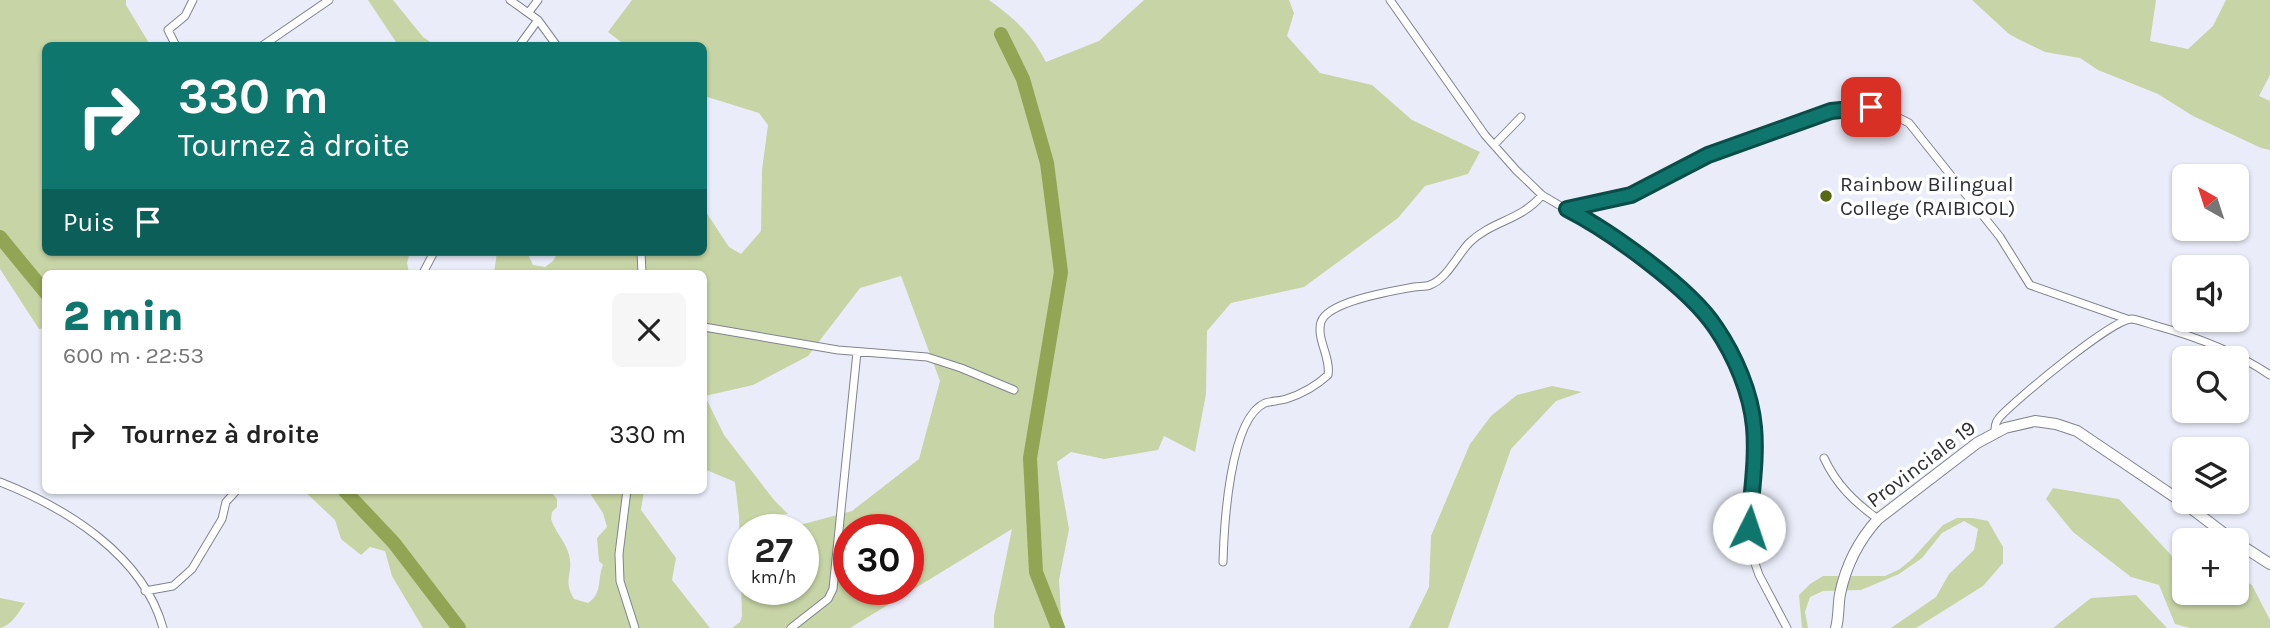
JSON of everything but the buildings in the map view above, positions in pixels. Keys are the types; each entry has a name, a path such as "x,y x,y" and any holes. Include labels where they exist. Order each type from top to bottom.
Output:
{"main road":[{"name":"Provinciale 19","path":"1836,628 1843,583 1850,561 1860,541 1878,519 1958,456 2013,425 2035,421 2077,431 2218,528"},
{"name":"Provinciale 19","path":"2249,550 2270,564"}],"street":[{"path":"174,42 168,30 186,16 193,0"},
{"path":"313,0 318,8"},
{"path":"268,42 329,0"},
{"path":"510,0 538,20 554,42"},
{"path":"529,12 538,0"},
{"path":"1390,0 1494,145 1542,195 1618,240 1689,296 1716,326 1746,389 1754,424 1750,549 1759,575 1787,628"},
{"path":"522,42 538,20"},
{"path":"1567,209 1631,195 1708,155 1831,111 1871,107 1909,123 2000,237 2030,285 2127,319 2177,331 2224,348 2266,369 2270,375"},
{"path":"1494,145 1521,117"},
{"path":"1223,562 1230,473 1238,445 1255,410 1265,403 1303,393 1328,375 1329,366 1320,333 1321,321 1328,311 1375,296 1430,285 1441,278 1471,241 1518,216 1534,205 1542,195"},
{"path":"1995,433 1998,419 2038,384 2074,354 2127,319"},
{"path":"707,327 856,352 933,358 1014,390"},
{"path":"791,628 828,598 833,589 856,352"},
{"path":"1824,457 1841,487 1878,519"},
{"path":"0,482 50,505 105,543 129,567 158,611 163,628"},
{"path":"145,591 173,586 191,569 222,519 226,502 233,494"},
{"path":"626,494 619,554 620,581 635,628"}],"green space":[{"path":"0,0 126,0 126,5 148,42 42,42 42,256 409,256 408,270 42,270 42,328 39,329 0,269"},
{"path":"368,0 393,0 423,37 430,42 396,42"},
{"path":"632,0 989,0 1022,27 1046,62 1099,41 1144,0 1289,0 1294,13 1287,36 1320,73 1372,85 1412,120 1480,152 1468,174 1425,186 1398,218 1304,287 1231,303 1207,331 1206,394 1195,452 1164,436 1158,450 1104,459 1071,452 1057,462 1069,529 1059,580 1061,614 1065,628 994,628 994,616 1012,529 924,583 924,514 841,514 852,511 919,459 940,381 901,276 860,288 808,356 753,385 707,396 707,270 494,270 496,256 529,256 533,265 545,267 556,256 707,256 707,214 729,247 741,254 761,231 762,170 768,125 759,113 707,97 707,42 621,42 608,32"},
{"path":"1972,0 2156,0 2150,41 2188,49 2213,26 2226,0 2270,0 2270,75 2259,96 2270,101 2270,150 2193,116 2158,94 2098,70 2080,58 2045,52 2018,39"},
{"path":"1552,386 1582,392 1556,401 1511,449 1448,628 1409,628 1429,587 1431,536 1470,444 1491,416 1517,395"},
{"path":"707,400 724,435 788,514 739,514 735,482 707,470"},
{"path":"2053,488 2119,499 2172,556 2172,605 2249,605 2249,583 2270,620 2270,628 2190,628 2175,624 2159,585 2131,577 2073,532 2046,499"},
{"path":"307,494 553,494 557,499 557,507 552,512 551,519 569,555 569,586 574,599 588,603 598,590 603,565 599,561 597,538 607,527 603,513 591,495 643,494 641,510 676,558 672,580 710,628 423,628 392,576 385,551 370,547 361,555 341,539 335,520"},
{"path":"833,516 833,605 888,605 850,628 732,628 740,622 742,605 819,605 819,520"},
{"path":"1957,518 1988,521 2003,547 2003,563 1983,586 1916,628 1891,628 1936,597 1949,574 1974,550 1978,529 1964,521 1942,533 1922,558 1899,574 1861,590 1823,591 1810,597 1805,612 1808,628 1802,628 1799,595 1810,584 1823,576 1885,576 1900,569 1943,525"},
{"path":"2136,595 2167,628 2053,628 2091,598"},
{"path":"0,598 25,603 11,621 0,628"}],"waterway":[{"path":"1001,34 1023,79 1047,163 1061,272 1030,458 1036,572 1058,628"},
{"path":"0,237 42,288"},
{"path":"348,494 394,543 459,628"}],"place":[{"name":"Rainbow Bilingual College (RAIBICOL)","path":"1826,196"}],"route":[{"path":"1749,528 1755,456 1754,424 1746,389 1716,326 1689,296 1618,240 1567,209 1631,195 1708,155 1831,111 1871,107"}]}
